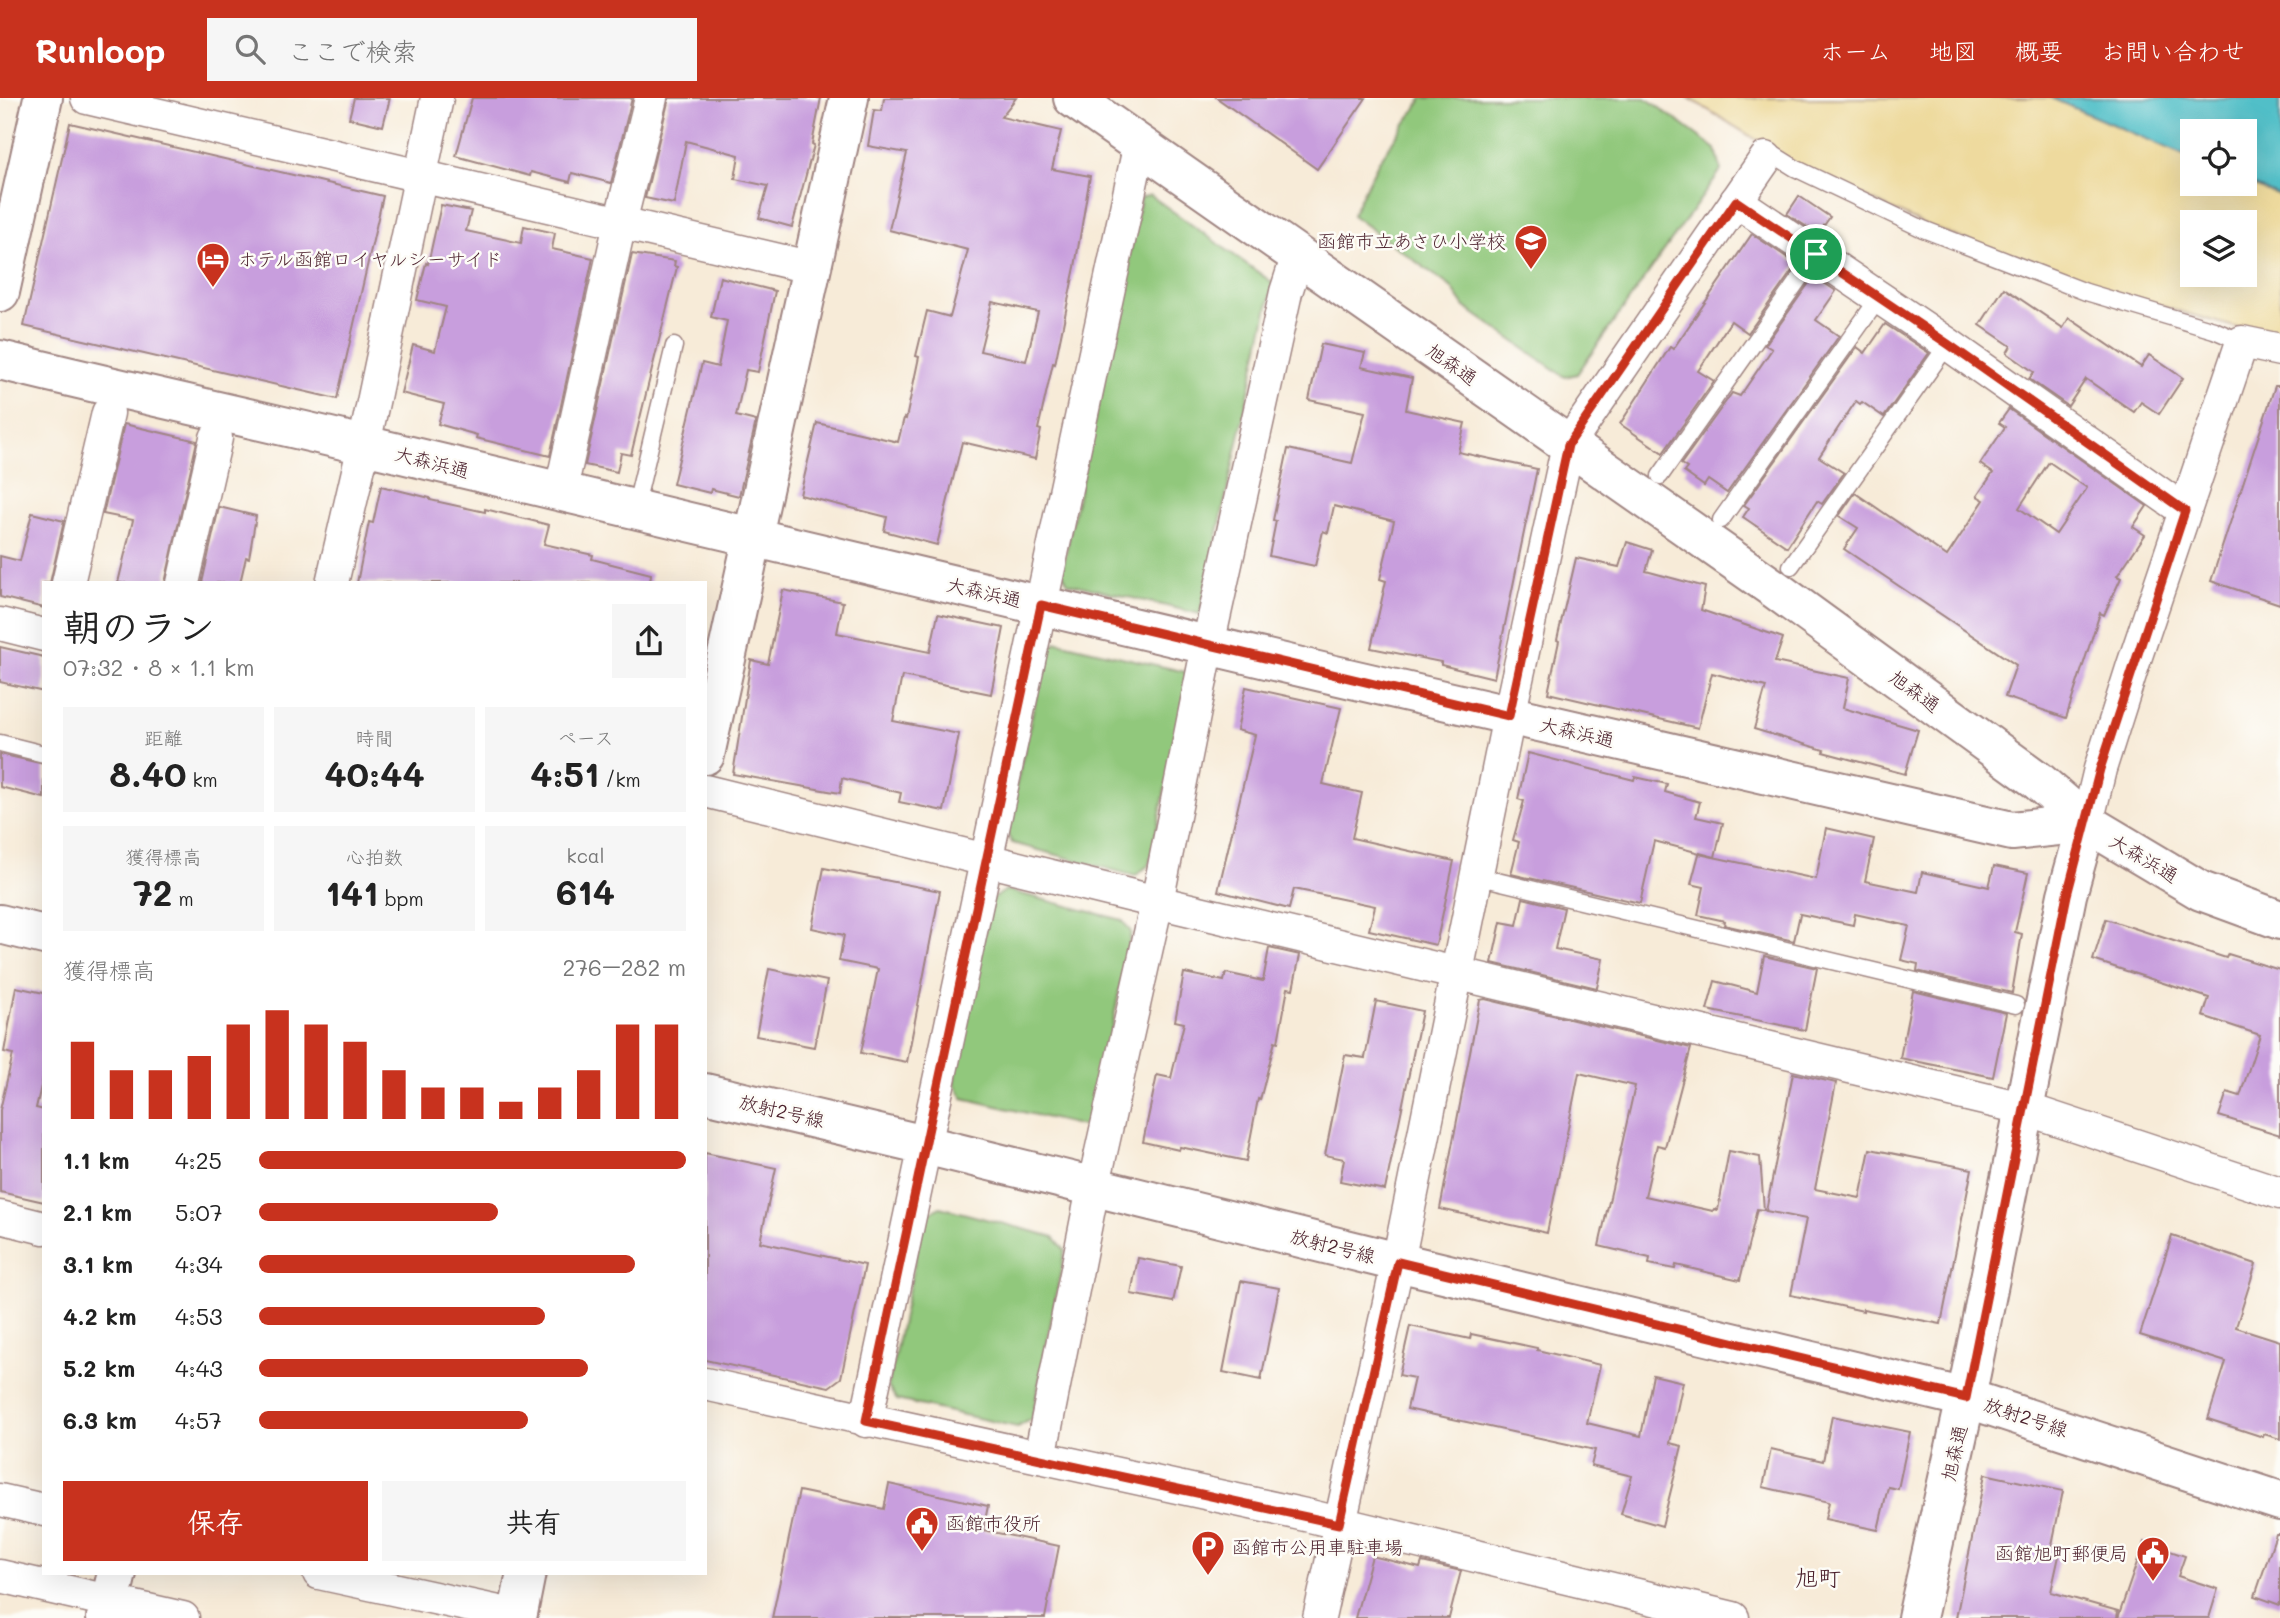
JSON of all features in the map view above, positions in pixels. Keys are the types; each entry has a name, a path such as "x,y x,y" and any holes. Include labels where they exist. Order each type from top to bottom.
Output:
{"street":[{"path":"0,292 43,98"},
{"path":"87,98 813,268"},
{"path":"332,581 437,98"},
{"path":"560,494 620,223 651,98"},
{"path":"707,746 849,98"},
{"name":"旭森通","path":"1073,98 1776,590 2037,780 2087,823 2067,895 1966,1398 1917,1618"},
{"path":"866,1421 1140,143"},
{"path":"1319,1618 1398,1262 1509,716 1568,445 1766,158"},
{"path":"1736,201 1948,344 2185,511"},
{"path":"1040,1457 1093,1188 1157,902 1208,645 1283,306 1298,256"},
{"path":"2087,823 2100,769 2242,342 2280,350"},
{"name":"大森浜通","path":"0,360 752,540 2012,831 2087,823 2201,891 2280,920"},
{"path":"68,581 108,413"},
{"path":"183,581 216,438"},
{"path":"0,624 42,634"},
{"path":"707,791 2025,1109 2280,1193"},
{"path":"0,924 42,934"},
{"name":"放射2号線","path":"707,1093 1966,1398 2280,1501"},
{"path":"0,1217 42,1228"},
{"path":"707,1384 1339,1524 1733,1618"},
{"path":"0,1500 42,1510"},
{"path":"328,1575 517,1617 526,1575"},
{"path":"0,1576 111,1597 183,1618"}],"lane":[{"path":"1766,158 1771,153 1795,168 1923,229 2086,292 2214,330 2242,342"},
{"path":"1660,477 1816,254"},
{"path":"1721,520 1879,298"},
{"path":"1791,566 1948,344"},
{"path":"635,512 674,346"},
{"path":"0,743 42,754"},
{"path":"1476,876 2016,1005"}],"green space":[{"name":"函館市立あさひ小学校","path":"1423,98 1646,98 1716,149 1721,170 1577,374 1565,377 1465,307 1451,287 1352,215 1379,161"},
{"path":"1150,195 1273,283 1200,614 1068,583 1062,572 1141,198"},
{"path":"1058,642 1190,673 1149,865 1135,876 1012,843 1006,832 1047,647"},
{"path":"1006,890 1122,920 1131,932 1094,1117 1082,1126 963,1098 954,1083 991,900"},
{"path":"940,1207 1054,1237 1065,1250 1032,1419 1017,1427 897,1400 888,1387 924,1217"}],"sand":[{"path":"1689,98 2051,98 2180,153 2180,196 2257,196 2257,187 2280,196 2280,340 2084,284 1923,224 1797,165"}],"water":[{"path":"2051,98 2280,98 2280,196 2257,187 2257,119 2180,119 2180,153"}],"building":[{"path":"354,98 390,98 383,126 349,118"},
{"path":"472,98 632,98 611,183 572,173 570,182 531,172 530,176 456,156"},
{"path":"669,98 821,98 812,144 814,145 792,227 759,218 768,186 735,179 739,155 686,141 674,204 645,198"},
{"path":"884,98 1016,98 1001,117 1061,131 1052,169 1090,176 1075,267 1055,364 1053,363 1038,429 1041,430 1035,459 962,442 937,545 884,531 887,517 800,495 817,423 898,442 904,418 906,419 919,357 916,356 927,311 950,317 968,250 889,230 907,153 868,146 874,110 882,111","holes":["992,302 1038,312 1026,361 980,351"]},
{"path":"1217,98 1366,98 1317,169"},
{"path":"70,123 383,196 337,399 24,326"},
{"path":"1799,196 1830,217 1818,234 1787,214"},
{"path":"441,205 471,211 466,231 521,243 524,226 555,233 552,249 593,258 550,456 476,438 477,435 438,424 444,404 401,393 413,345 435,351 446,307 417,300"},
{"path":"1752,234 1797,264 1748,333 1731,321 1698,371 1714,381 1663,453 1620,424 1670,347 1673,349"},
{"path":"632,254 675,261 674,266 677,267 631,455 621,453 617,472 585,465"},
{"path":"1814,276 1836,291 1816,320 1839,336 1727,493 1708,480 1704,486 1684,472 1687,468 1681,464 1732,393 1740,396 1772,349 1765,345"},
{"path":"720,277 775,291 758,372 746,370 736,416 756,421 739,496 711,489 710,493 673,484 702,363 718,367 727,321 711,317"},
{"path":"2004,288 2063,328 2069,318 2141,367 2149,355 2183,378 2159,414 2141,402 2134,412 2086,379 2068,406 2029,379 2034,372 2007,353 2011,346 1980,325"},
{"path":"1885,324 1929,353 1884,417 1862,402 1860,404 1856,401 1819,457 1844,473 1822,504 1817,501 1787,547 1743,517 1749,508 1744,505 1857,347 1865,353"},
{"path":"1321,344 1365,353 1361,367 1412,378 1406,410 1465,423 1458,452 1537,469 1494,678 1441,665 1441,662 1371,648 1386,581 1380,579 1394,521 1334,506 1328,533 1323,531 1315,566 1269,556 1276,521 1273,520 1288,449 1352,463 1365,412 1309,400"},
{"path":"2275,386 2280,386 2280,604 2211,581"},
{"path":"2009,409 2147,506 2133,527 2145,535 2117,576 2121,578 2104,615 2100,613 2066,718 2005,697 2016,665 1844,549 1858,528 1839,516 1855,493 1947,556 1984,500 1977,496 1993,473 1980,464 2005,427 1999,423","holes":["2049,462 2087,488 2056,534 2019,508"]},
{"path":"124,424 197,441 165,581 118,581 133,520 103,514"},
{"path":"381,486 430,500 485,512 485,509 549,525 544,544 593,555 592,559 651,574 650,581 357,581 369,522 373,523"},
{"path":"219,507 256,516 249,558 246,557 240,581 202,581"},
{"path":"32,513 64,521 50,581 42,581 42,608 0,597 0,556 20,561"},
{"path":"1627,542 1652,550 1646,571 1705,587 1701,610 1783,638 1775,662 1849,678 1843,708 1918,730 1905,774 1823,752 1824,750 1754,729 1766,687 1712,673 1698,728 1548,693 1576,558 1619,567"},
{"path":"783,590 843,602 837,633 930,652 938,614 1004,628 991,694 902,676 893,721 959,734 944,811 899,802 901,793 842,778 840,793 733,774 751,660 768,664"},
{"path":"0,647 42,657 42,692 0,682"},
{"path":"1246,687 1341,708 1323,784 1362,793 1352,838 1454,861 1436,945 1369,930 1375,906 1294,889 1289,909 1218,891 1255,735 1237,730"},
{"path":"1528,753 1634,780 1635,777 1667,784 1665,792 1700,802 1696,817 1723,823 1715,857 1654,841 1640,903 1511,874 1519,842 1513,840 1524,801 1518,799"},
{"path":"0,754 42,764 42,798 0,787"},
{"path":"1826,828 1874,839 1865,881 1918,892 1922,872 1989,887 1994,866 2028,873 2015,932 2022,934 2012,993 1917,971 1918,964 1901,960 1909,926 1855,914 1853,925 1800,914 1794,941 1724,925 1725,921 1698,915 1704,887 1691,884 1699,854 1816,879"},
{"path":"824,868 940,891 907,1062 861,1053 878,969 839,961 844,935 812,928"},
{"path":"1523,898 1564,908 1555,949 1603,959 1597,988 1492,963 1501,922 1517,925"},
{"path":"2106,919 2226,958 2228,954 2280,970 2280,1135 2219,1116 2227,1092 2240,1096 2260,1035 2203,1016 2209,998 2093,960"},
{"path":"1269,948 1300,955 1293,989 1288,988 1278,1042 1275,1041 1260,1100 1258,1099 1246,1161 1143,1142 1157,1075 1171,1078 1184,1023 1175,1021 1184,973 1224,981 1226,973 1263,981"},
{"path":"1764,956 1817,968 1805,1030 1707,1010 1715,981 1757,992"},
{"path":"769,969 827,981 814,1047 756,1036"},
{"path":"16,987 42,993 42,1082 36,1108 42,1110 42,1202 0,1192 0,1110 13,1054 4,1052"},
{"path":"1913,991 2006,1013 1993,1077 1900,1058"},
{"path":"1480,1000 1691,1048 1665,1147 1657,1145 1645,1196 1718,1210 1729,1151 1760,1157 1764,1210 1757,1209 1740,1280 1676,1265 1675,1269 1649,1264 1650,1258 1599,1246 1635,1086 1579,1073 1547,1233 1440,1209"},
{"path":"1376,1001 1422,1011 1385,1190 1340,1181 1344,1159 1325,1155 1345,1055 1365,1058"},
{"path":"1793,1073 1836,1083 1815,1189 1860,1198 1870,1149 1972,1169 1941,1324 1791,1295 1806,1219 1766,1211"},
{"path":"707,1153 776,1168 760,1242 865,1265 841,1378 829,1387 707,1360"},
{"path":"2172,1236 2256,1264 2236,1327 2280,1341 2280,1439 2264,1434 2263,1437 2208,1419 2226,1362 2140,1335"},
{"path":"1138,1258 1181,1266 1173,1302 1131,1294"},
{"path":"1241,1281 1279,1288 1261,1380 1223,1372"},
{"path":"1410,1326 1470,1339 1471,1334 1600,1365 1587,1423 1641,1436 1653,1375 1683,1382 1670,1443 1682,1446 1662,1526 1621,1514 1632,1476 1591,1466 1595,1450 1407,1409 1414,1378 1399,1375"},
{"path":"1832,1416 1910,1432 1898,1489 1888,1487 1878,1530 1825,1519 1829,1502 1763,1487 1771,1449 1823,1461"},
{"path":"1985,1474 2063,1491 2052,1545 2061,1547 2051,1592 2118,1611 2117,1618 1956,1618"},
{"name":"函館市役所","path":"889,1484 988,1506 983,1530 1059,1546 1045,1618 772,1618 799,1491 884,1509"},
{"path":"2276,1534 2280,1534 2280,1605 2255,1596"},
{"name":"函館旭町郵便局","path":"2144,1542 2185,1556 2178,1576 2218,1589 2209,1618 2118,1618"},
{"path":"1372,1556 1420,1568 1422,1562 1461,1571 1449,1618 1355,1618"}],"place":[{"name":"函館市立あさひ小学校","path":"1531,271"},
{"name":"ホテル函館ロイヤルシーサイド","path":"213,289"},
{"name":"函館市役所","path":"922,1553"},
{"name":"函館市公用車駐車場","path":"1208,1577"},
{"name":"函館旭町郵便局","path":"2153,1583"}],"district":[{"name":"旭町","path":"1818,1578"}],"route":[{"path":"1736,201 1816,254 2185,511 2100,769 2067,895 1966,1398 1398,1262 1339,1524 866,1421 1041,605 1509,716 1568,445 1736,201"}]}
